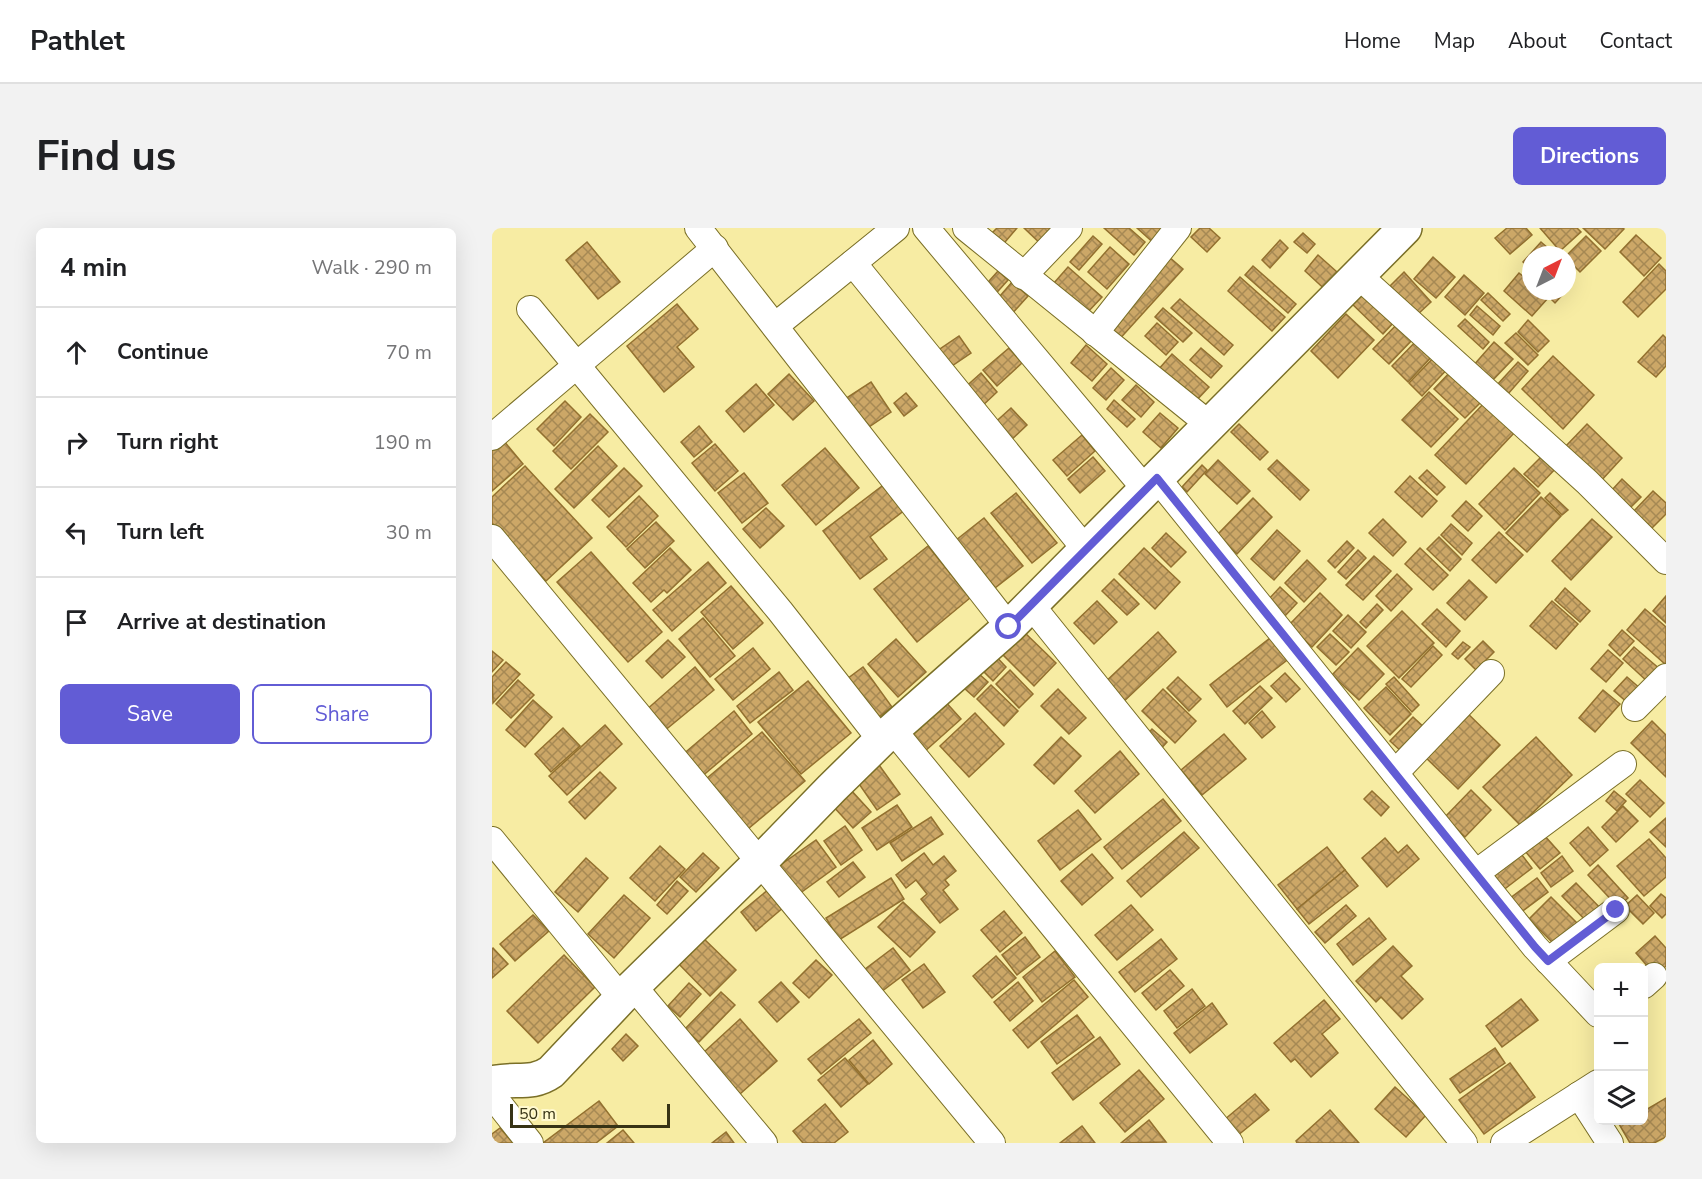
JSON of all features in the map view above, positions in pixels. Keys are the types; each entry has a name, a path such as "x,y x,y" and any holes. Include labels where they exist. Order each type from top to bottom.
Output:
{"street":[{"path":"698,228 776,326 1464,1143"},
{"path":"776,326 897,228"},
{"path":"926,228 1151,484 1395,773 1548,961 1594,1009"},
{"path":"967,228 1023,276 1210,425"},
{"path":"1023,276 1069,228"},
{"path":"1095,333 1178,228"},
{"path":"492,1083 541,1079 551,1072 627,993 887,735 1020,616 1406,228"},
{"path":"492,437 715,248"},
{"path":"853,263 1086,550"},
{"path":"1359,276 1587,482 1666,561"},
{"path":"530,309 780,611 1230,1143"},
{"path":"492,538 992,1143"},
{"path":"1395,773 1491,673"},
{"path":"1635,708 1666,676"},
{"path":"1476,873 1623,764"},
{"path":"492,840 764,1143"},
{"path":"1548,961 1616,910"},
{"path":"1504,1143 1589,1089 1610,1143"},
{"path":"492,1095 530,1143"}],"building":[{"path":"997,228 1017,228 1000,248 988,237"},
{"path":"1024,228 1054,228 1043,246"},
{"path":"1104,228 1129,228 1145,242 1134,255"},
{"path":"1137,228 1165,228 1157,246"},
{"path":"1200,228 1209,228 1220,238 1207,252 1191,237"},
{"path":"1507,228 1526,228 1532,235 1510,254 1495,238"},
{"path":"1540,228 1577,228 1581,232 1566,246 1556,246"},
{"path":"1583,228 1622,228 1624,229 1605,249"},
{"path":"1303,233 1315,244 1307,253 1294,242"},
{"path":"1636,235 1661,258 1644,276 1620,252"},
{"path":"1093,236 1102,244 1079,270 1070,262"},
{"path":"1586,236 1601,251 1580,272 1576,268 1576,246"},
{"path":"1280,240 1288,248 1270,268 1262,260"},
{"path":"587,242 620,282 598,299 566,260"},
{"path":"1110,247 1129,264 1107,289 1088,272"},
{"path":"1318,255 1346,280 1332,296 1305,271"},
{"path":"1168,256 1183,269 1116,343 1101,330"},
{"path":"1433,257 1455,277 1436,298 1414,279"},
{"path":"1659,264 1666,271 1666,289 1638,317 1623,302"},
{"path":"1253,266 1296,304 1288,313 1245,275"},
{"path":"1068,267 1102,297 1087,313 1054,283"},
{"path":"998,271 1008,280 991,299 981,290"},
{"path":"1404,272 1431,302 1417,315 1390,286"},
{"path":"1519,273 1522,276 1522,300 1546,300 1532,316 1504,291"},
{"path":"1464,275 1484,293 1465,315 1445,297"},
{"path":"1240,277 1285,317 1272,331 1228,291"},
{"path":"1012,282 1028,296 1009,317 994,303"},
{"path":"1360,287 1395,321 1383,334 1348,300"},
{"path":"1488,293 1510,314 1503,321 1481,300"},
{"path":"1180,299 1233,345 1224,355 1171,308"},
{"path":"677,304 698,329 677,347 694,367 664,392 627,346"},
{"path":"1477,306 1500,326 1493,335 1470,315"},
{"path":"1163,308 1192,333 1183,342 1155,317"},
{"path":"1346,314 1374,340 1338,378 1311,351"},
{"path":"1465,319 1489,342 1483,349 1458,326"},
{"path":"1528,320 1549,341 1538,352 1518,332"},
{"path":"1400,321 1416,336 1389,364 1373,349"},
{"path":"1157,323 1178,342 1166,355 1145,336"},
{"path":"1516,333 1538,355 1528,365 1505,343"},
{"path":"1663,335 1666,338 1666,366 1656,377 1638,362"},
{"path":"959,336 971,353 946,370 934,353"},
{"path":"1421,336 1437,351 1408,382 1392,366"},
{"path":"1494,342 1513,359 1491,382 1473,366"},
{"path":"1086,345 1107,364 1092,381 1071,363"},
{"path":"1009,348 1022,363 997,386 983,370"},
{"path":"1201,348 1222,366 1211,378 1190,360"},
{"path":"1439,352 1452,364 1422,396 1409,383"},
{"path":"1172,354 1209,387 1195,402 1158,370"},
{"path":"1553,356 1594,395 1563,429 1522,389"},
{"path":"1518,362 1528,371 1508,394 1497,385"},
{"path":"1111,368 1124,380 1106,400 1093,388"},
{"path":"1453,369 1484,399 1465,418 1434,389"},
{"path":"981,373 997,392 979,409 962,390"},
{"path":"789,374 814,401 793,420 768,394"},
{"path":"871,382 891,412 866,429 845,399"},
{"path":"756,384 774,405 744,432 726,411"},
{"path":"1136,385 1154,402 1141,417 1122,400"},
{"path":"1429,392 1458,419 1431,447 1402,420"},
{"path":"906,393 917,406 904,416 894,403"},
{"path":"1114,400 1135,419 1127,427 1107,409"},
{"path":"565,401 581,417 554,446 537,429"},
{"path":"1485,402 1515,432 1466,484 1435,455"},
{"path":"1011,408 1027,425 1007,444 990,427"},
{"path":"1160,413 1178,428 1161,448 1143,432"},
{"path":"590,414 608,432 571,469 553,451"},
{"path":"1239,424 1268,452 1260,460 1231,432"},
{"path":"1587,424 1622,458 1600,482 1564,448"},
{"path":"699,426 712,442 694,457 681,442"},
{"path":"1082,435 1095,451 1067,476 1053,460"},
{"path":"503,440 523,464 492,491 492,449"},
{"path":"715,444 738,471 715,491 692,463"},
{"path":"598,446 617,466 574,508 555,489"},
{"path":"825,448 859,488 816,525 782,485"},
{"path":"1546,452 1559,465 1538,487 1524,474"},
{"path":"1093,457 1105,471 1080,493 1068,479"},
{"path":"1218,460 1250,491 1237,504 1205,474"},
{"path":"1277,460 1309,490 1300,500 1268,469"},
{"path":"1202,465 1207,470 1187,492 1182,487"},
{"path":"525,466 592,538 546,581 492,523 492,497"},
{"path":"624,468 642,486 609,517 592,500"},
{"path":"1514,468 1540,493 1505,530 1479,504"},
{"path":"1427,470 1445,487 1437,495 1419,478"},
{"path":"744,473 768,503 742,523 718,493"},
{"path":"1410,476 1437,501 1422,517 1395,492"},
{"path":"1622,479 1641,497 1630,508 1612,490"},
{"path":"886,483 906,509 870,537 887,559 860,579 823,531"},
{"path":"1653,491 1666,503 1666,514 1652,528 1634,511"},
{"path":"1016,493 1057,543 1032,563 991,513"},
{"path":"1550,493 1568,510 1562,515 1545,498"},
{"path":"639,496 658,516 626,547 607,527"},
{"path":"1541,497 1561,516 1527,552 1506,533"},
{"path":"1253,498 1272,517 1237,554 1217,535"},
{"path":"1466,501 1482,516 1468,531 1452,516"},
{"path":"766,508 784,526 760,548 743,529"},
{"path":"984,518 1023,566 995,588 956,540"},
{"path":"1383,519 1406,542 1393,556 1369,533"},
{"path":"1592,519 1612,537 1571,580 1552,561"},
{"path":"656,522 674,541 645,568 627,549"},
{"path":"1451,524 1472,543 1462,555 1441,535"},
{"path":"1277,530 1300,551 1274,580 1251,559"},
{"path":"1499,532 1523,555 1496,583 1472,560"},
{"path":"1166,533 1186,552 1171,567 1152,548"},
{"path":"1439,537 1461,559 1450,571 1427,549"},
{"path":"1347,541 1354,548 1335,568 1328,561"},
{"path":"928,546 970,598 917,642 874,589"},
{"path":"670,548 691,570 667,593 664,590 651,602 633,583"},
{"path":"1144,548 1180,582 1155,609 1119,574"},
{"path":"1420,548 1448,575 1433,590 1405,564"},
{"path":"1358,550 1366,558 1346,579 1338,572"},
{"path":"591,552 662,632 628,662 557,582"},
{"path":"1374,556 1391,571 1363,600 1346,585"},
{"path":"1307,560 1326,579 1304,602 1285,583"},
{"path":"708,562 726,583 672,631 653,610"},
{"path":"1397,574 1412,589 1391,611 1376,596"},
{"path":"1114,579 1139,604 1127,615 1102,591"},
{"path":"1469,580 1487,597 1465,620 1447,603"},
{"path":"731,586 763,623 733,649 701,612"},
{"path":"1280,587 1297,603 1284,617 1267,601"},
{"path":"1565,588 1590,611 1580,622 1555,600"},
{"path":"1320,593 1342,615 1312,647 1289,625"},
{"path":"1666,596 1666,623 1653,611"},
{"path":"1097,601 1117,622 1094,644 1074,623"},
{"path":"1552,601 1578,624 1556,649 1530,626"},
{"path":"1377,604 1383,610 1366,628 1360,622"},
{"path":"1437,609 1460,631 1446,647 1422,624"},
{"path":"1645,609 1666,627 1666,665 1627,630"},
{"path":"1402,611 1434,643 1399,678 1367,646"},
{"path":"1348,615 1366,632 1351,648 1333,631"},
{"path":"703,618 735,656 710,677 679,639"},
{"path":"1622,630 1634,641 1620,656 1609,645"},
{"path":"1023,631 1056,663 1034,686 1002,654"},
{"path":"1158,632 1176,652 1119,706 1100,687"},
{"path":"1330,634 1349,652 1336,665 1317,647"},
{"path":"1274,635 1291,657 1227,707 1210,685"},
{"path":"896,639 926,672 898,697 868,664"},
{"path":"668,640 685,657 662,678 646,661"},
{"path":"1483,641 1494,652 1476,670 1465,659"},
{"path":"1463,642 1470,647 1458,659 1452,654"},
{"path":"1433,646 1442,655 1411,687 1402,679"},
{"path":"1634,647 1661,670 1649,683 1623,659"},
{"path":"753,648 770,669 733,700 715,679"},
{"path":"1358,648 1384,674 1359,700 1332,675"},
{"path":"1608,650 1623,663 1606,682 1591,669"},
{"path":"492,651 503,660 492,672"},
{"path":"991,651 1006,667 993,681 977,665"},
{"path":"506,662 520,674 493,703 492,677"},
{"path":"969,665 988,682 974,697 955,680"},
{"path":"695,667 714,690 663,732 645,711"},
{"path":"863,667 892,707 872,722 843,682"},
{"path":"1010,670 1033,694 1019,708 996,684"},
{"path":"779,672 793,690 750,723 737,706"},
{"path":"1285,673 1300,689 1286,702 1271,686"},
{"path":"1178,677 1201,699 1189,711 1167,688"},
{"path":"1394,677 1419,705 1412,712 1386,684"},
{"path":"1627,677 1641,689 1629,704 1614,691"},
{"path":"518,680 534,695 511,718 496,704"},
{"path":"808,681 851,733 801,774 758,722"},
{"path":"991,685 1018,711 1004,726 977,699"},
{"path":"1260,686 1272,698 1245,724 1233,711"},
{"path":"1386,687 1411,714 1390,735 1364,708"},
{"path":"1058,689 1086,718 1069,734 1041,706"},
{"path":"1163,689 1196,721 1175,743 1142,711"},
{"path":"1603,690 1620,704 1595,732 1579,718"},
{"path":"943,699 961,719 924,752 907,733"},
{"path":"533,700 552,717 525,747 506,730"},
{"path":"1461,707 1500,745 1458,789 1419,751"},
{"path":"734,711 752,734 700,778 681,756"},
{"path":"1262,711 1275,727 1262,738 1249,723"},
{"path":"975,713 1004,744 969,777 940,746"},
{"path":"1413,717 1426,729 1403,753 1390,741"},
{"path":"1652,721 1666,735 1666,777 1631,743"},
{"path":"605,725 622,744 567,795 549,776"},
{"path":"563,728 580,746 551,772 535,754"},
{"path":"1152,729 1167,742 1157,753 1142,740"},
{"path":"762,732 805,781 742,834 700,784"},
{"path":"1224,734 1246,759 1202,795 1181,770"},
{"path":"1061,737 1081,756 1054,784 1034,765"},
{"path":"1536,737 1572,775 1520,825 1483,787"},
{"path":"1120,751 1139,774 1095,813 1075,791"},
{"path":"879,765 900,794 877,810 857,781"},
{"path":"600,772 616,788 585,819 569,802"},
{"path":"1640,780 1664,803 1650,817 1626,794"},
{"path":"850,789 871,812 853,828 832,805"},
{"path":"1471,790 1491,810 1465,837 1445,817"},
{"path":"1372,791 1389,807 1381,816 1364,799"},
{"path":"1614,791 1626,801 1617,811 1606,801"},
{"path":"1163,799 1181,821 1122,869 1104,847"},
{"path":"897,805 912,827 877,850 862,828"},
{"path":"1623,806 1638,821 1616,842 1602,827"},
{"path":"1078,810 1101,839 1060,870 1038,841"},
{"path":"931,817 943,834 902,861 890,843"},
{"path":"1666,818 1666,847 1650,832"},
{"path":"845,826 862,850 841,865 824,841"},
{"path":"1588,827 1608,850 1590,866 1570,843"},
{"path":"1184,832 1199,848 1141,897 1127,881"},
{"path":"1544,835 1560,853 1540,869 1525,851"},
{"path":"1385,838 1398,853 1407,845 1419,859 1387,887 1362,858"},
{"path":"1649,839 1666,858 1666,877 1644,896 1617,866"},
{"path":"816,840 836,867 799,894 779,866"},
{"path":"660,846 685,869 655,901 630,878"},
{"path":"1327,847 1345,870 1297,909 1278,885"},
{"path":"1518,850 1532,868 1502,891 1488,873"},
{"path":"703,853 719,868 696,892 680,877"},
{"path":"924,853 933,865 944,856 956,871 945,880 949,885 943,890 958,909 940,923 921,899 927,894 916,880 906,888 896,875"},
{"path":"1092,854 1113,878 1082,905 1061,881"},
{"path":"1562,856 1573,871 1551,887 1541,873"},
{"path":"586,858 608,878 578,912 555,892"},
{"path":"853,862 865,877 839,897 827,882"},
{"path":"1598,865 1628,898 1618,907 1588,875"},
{"path":"1345,870 1358,886 1309,924 1297,909"},
{"path":"891,878 904,899 839,940 826,918"},
{"path":"1537,878 1548,892 1520,913 1509,899"},
{"path":"677,881 688,891 667,914 657,905"},
{"path":"1576,883 1604,912 1590,925 1562,896"},
{"path":"769,889 784,907 756,931 741,912"},
{"path":"1661,894 1666,898 1666,914 1662,918 1650,906"},
{"path":"624,895 650,918 614,958 588,934"},
{"path":"1637,895 1654,913 1643,924 1625,906"},
{"path":"1551,897 1580,926 1558,948 1529,919"},
{"path":"903,902 935,932 910,957 878,927"},
{"path":"1131,905 1153,930 1117,960 1095,935"},
{"path":"1346,905 1356,916 1325,943 1315,932"},
{"path":"1004,911 1022,933 1000,952 981,930"},
{"path":"533,915 549,931 515,961 500,944"},
{"path":"1369,918 1386,939 1353,965 1337,944"},
{"path":"700,935 736,970 710,996 675,960"},
{"path":"1655,936 1666,948 1666,966 1656,976 1648,967 1648,963 1645,963 1636,953"},
{"path":"1025,937 1040,957 1017,975 1002,955"},
{"path":"1161,939 1177,959 1135,992 1119,972"},
{"path":"1393,946 1412,966 1401,976 1423,999 1402,1019 1381,997 1376,1002 1356,981"},
{"path":"893,948 910,970 881,992 864,970"},
{"path":"492,949 508,964 492,978"},
{"path":"1055,951 1075,977 1042,1002 1023,977"},
{"path":"564,955 595,987 538,1043 507,1011"},
{"path":"996,956 1016,978 992,998 973,976"},
{"path":"816,960 832,975 809,998 793,983"},
{"path":"924,964 945,992 923,1008 902,980"},
{"path":"1170,970 1184,986 1156,1010 1142,993"},
{"path":"1074,980 1088,997 1028,1048 1013,1030"},
{"path":"781,982 799,1002 777,1022 759,1002"},
{"path":"1018,982 1033,1001 1010,1021 994,1002"},
{"path":"689,983 701,994 680,1017 668,1006"},
{"path":"1192,989 1205,1006 1177,1028 1164,1011"},
{"path":"721,992 735,1005 699,1042 685,1029"},
{"path":"1521,999 1538,1020 1502,1047 1486,1026"},
{"path":"1324,1000 1340,1019 1322,1034 1338,1053 1311,1077 1295,1059 1291,1062 1274,1043"},
{"path":"1212,1003 1227,1024 1190,1053 1174,1033"},
{"path":"1077,1015 1094,1037 1057,1064 1041,1042"},
{"path":"740,1019 777,1061 740,1094 703,1053"},
{"path":"859,1019 871,1033 821,1074 808,1059"},
{"path":"626,1034 638,1046 623,1061 612,1049"},
{"path":"1100,1037 1120,1064 1073,1100 1052,1073"},
{"path":"873,1040 892,1064 869,1084 849,1060"},
{"path":"1495,1048 1505,1063 1460,1093 1450,1079"},
{"path":"845,1058 868,1084 841,1107 818,1080"},
{"path":"1510,1063 1535,1097 1484,1134 1459,1100"},
{"path":"1139,1070 1164,1099 1125,1132 1100,1103"},
{"path":"1395,1087 1426,1115 1406,1137 1375,1109"},
{"path":"1255,1094 1269,1110 1237,1136 1224,1120"},
{"path":"1666,1098 1666,1137 1654,1143 1630,1143 1620,1125 1648,1125 1648,1109"},
{"path":"599,1101 618,1126 596,1143 543,1143"},
{"path":"825,1104 848,1132 834,1143 803,1143 793,1131"},
{"path":"1330,1110 1359,1143 1297,1143 1296,1141"},
{"path":"1149,1120 1166,1142 1121,1143"},
{"path":"1082,1126 1095,1143 1060,1143"},
{"path":"500,1128 513,1143 492,1143 492,1134"},
{"path":"623,1130 634,1143 607,1143"},
{"path":"726,1132 734,1143 712,1143"}],"route":[{"path":"1009,627 1157,478 1548,961 1616,910"}]}
